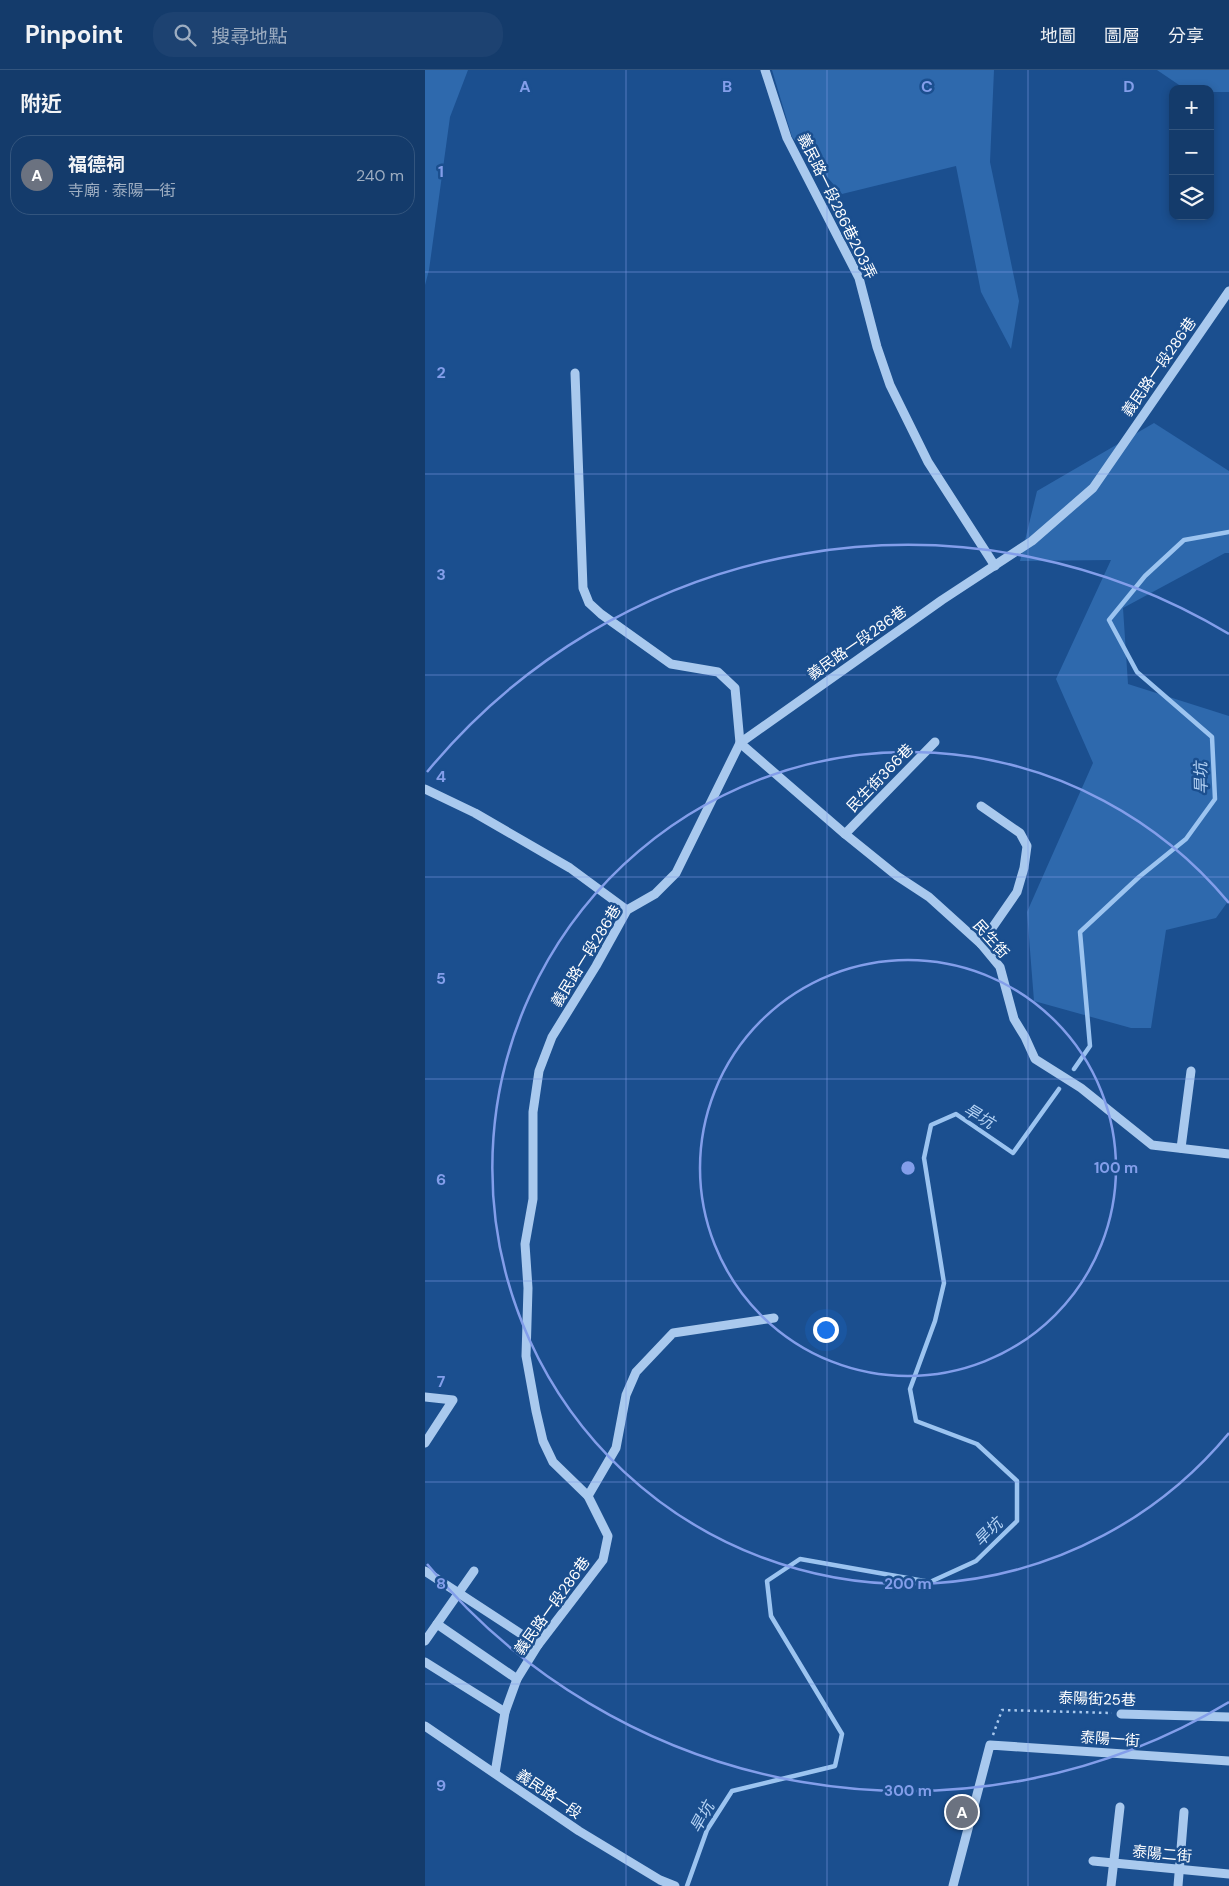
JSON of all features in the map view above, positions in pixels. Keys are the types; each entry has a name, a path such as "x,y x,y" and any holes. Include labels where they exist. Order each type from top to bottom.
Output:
{"street":[{"name":"義民路一段286巷203弄","path":"765,70 787,138 859,278 877,347 890,385 928,462 995,566"},
{"name":"義民路一段286巷","path":"495,1773 505,1712 517,1679 537,1645 603,1560 608,1536 588,1496 553,1462 543,1441 526,1356 528,1288 525,1244 533,1199 533,1112 539,1071 552,1037 596,966 627,910 655,894 676,873 740,743 942,600 1032,541 1093,488 1229,291"},
{"path":"575,373 583,588 589,603 601,614 671,664 718,672 735,688 740,743"},
{"name":"民生街366巷","path":"845,834 935,742"},
{"name":"民生街","path":"740,743 845,834 897,876 929,897 981,944 1000,967 1014,1019 1035,1058 1081,1088 1152,1145 1229,1154"},
{"path":"425,789 475,813 570,868 627,910"},
{"path":"981,806 1020,832 1027,846 1024,868 1017,892 981,944"},
{"path":"1181,1148 1191,1071"},
{"path":"588,1496 616,1448 626,1395 636,1372 673,1333 774,1318"},
{"path":"425,1397 453,1400 425,1443"},
{"path":"425,1571 537,1645"},
{"path":"426,1638 474,1571"},
{"path":"437,1624 517,1679"},
{"path":"425,1662 505,1712"},
{"name":"泰陽街25巷","path":"1121,1714 1229,1718"},
{"name":"義民路一段","path":"425,1726 658,1883 675,1886"},
{"path":"953,1886 989,1745"},
{"name":"泰陽一街","path":"989,1745 1229,1761"},
{"path":"1111,1886 1120,1807"},
{"path":"1178,1886 1184,1812"},
{"name":"泰陽二街","path":"1093,1861 1229,1874"}],"path":[{"name":"泰陽街25巷","path":"989,1745 1002,1710 1121,1714"}],"shaded area":[{"path":"425,70 468,70 450,117 429,270 425,285"},
{"path":"772,70 994,70 990,162 1019,301 1011,349 981,292 956,166 842,194 792,137"},
{"path":"1157,70 1229,70 1229,92 1214,92 1214,85 1179,85"},
{"path":"1154,423 1229,471 1229,553 1225,553 1123,608 1128,684 1229,716 1229,900 1216,918 1166,930 1151,1028 1131,1028 1034,1001 1027,912 1093,763 1056,679 1111,560 1020,561 1037,491"}],"waterway":[{"name":"旱坑","path":"1074,1069 1090,1046 1080,932 1139,877 1186,839 1215,799 1212,737 1137,672 1109,620 1145,576 1184,540 1229,532"},
{"name":"旱坑","path":"687,1886 707,1830 732,1791 835,1766 842,1734 771,1616 767,1581 800,1559 930,1582 976,1561 1017,1521 1017,1481 977,1444 916,1421 910,1389 935,1321 944,1283 924,1158 931,1125 956,1114 1013,1153 1059,1089"}],"place":[{"name":"福德祠","path":"962,1812"}]}
